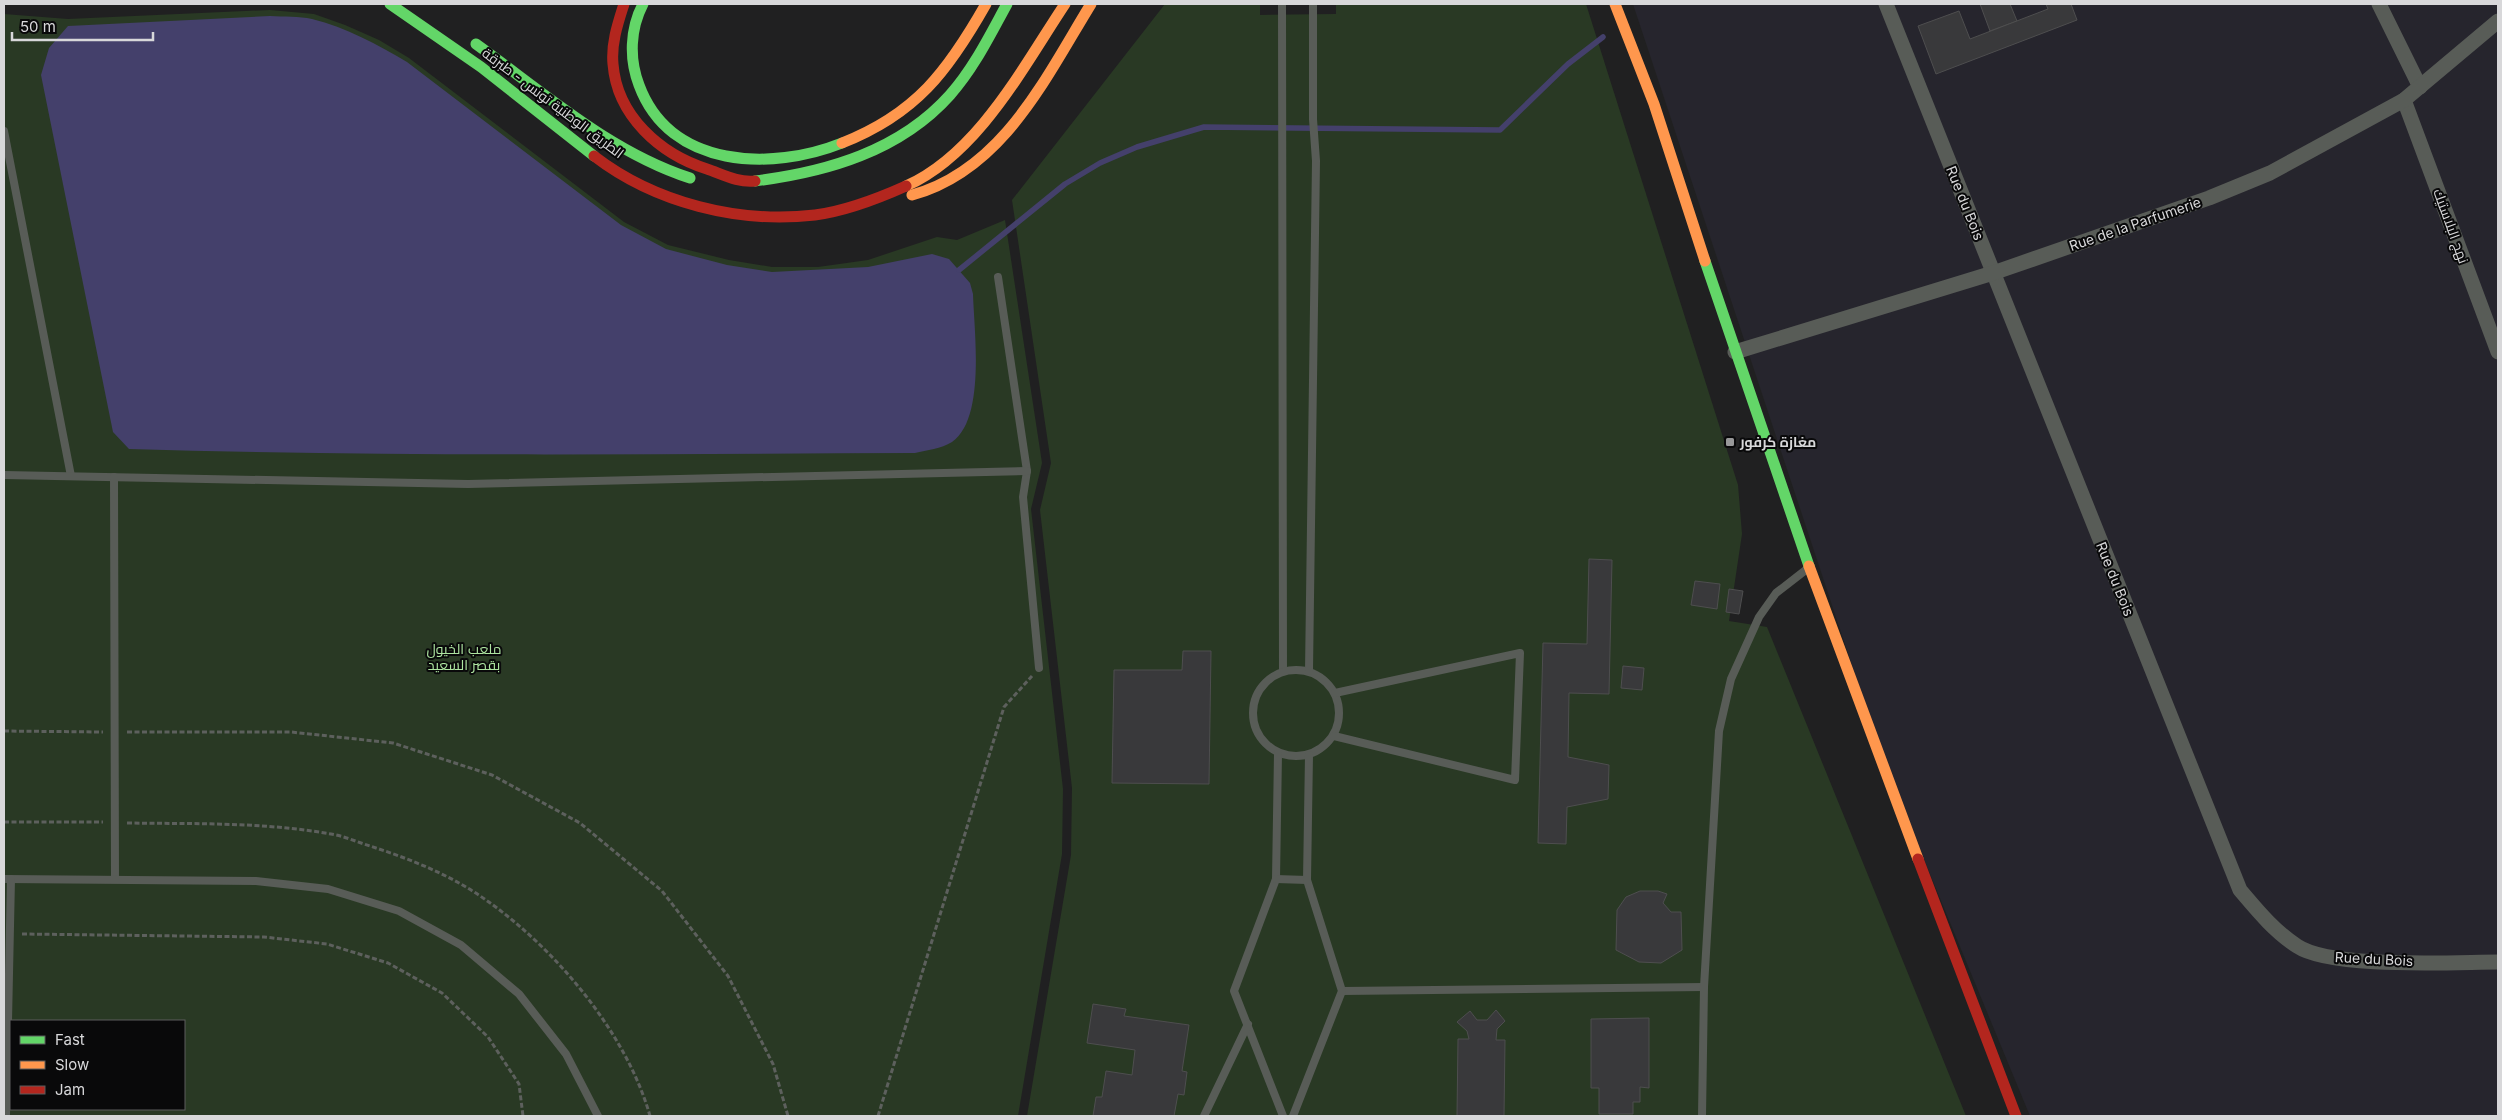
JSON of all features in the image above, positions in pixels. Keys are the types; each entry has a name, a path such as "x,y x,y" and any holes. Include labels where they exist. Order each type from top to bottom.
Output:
{"main road":[{"name":"الطريق الوطنية تونس - طبرقة","path":"390,4 429,28 600,160 645,187 724,214 765,217 808,217 847,210 913,183 940,167 967,141 996,104 1065,4"},
{"path":"408,4 425,13"},
{"path":"624,4 619,14 613,66 621,98 634,121 650,140 670,154 691,165 746,182"},
{"path":"643,4 638,12 632,62 638,89 652,114 671,132 689,144 712,153 736,159 762,160 802,157 837,146 892,118 927,91 954,57 986,4"},
{"path":"464,36 614,144 662,169 688,178 721,182 746,182 799,176 846,163 878,149 905,133 942,104 966,75 1007,4"},
{"path":"875,200 916,194 942,185 978,158 1035,97 1092,4"},
{"path":"1615,4 1654,104 1735,352 1809,568 1875,748 2016,1116"},
{"path":"1621,22 1624,4"}],"street":[{"name":"Rue du Bois","path":"1886,4 2240,890 2271,926 2298,948 2327,957 2368,961 2498,962"},
{"path":"2378,4 2420,87"},
{"name":"Rue de la Parfumerie","path":"1735,352 1993,273 2209,198 2270,173 2404,100 2498,21"},
{"name":"نهج البلاستيك","path":"2404,100 2498,352"}],"lane":[{"path":"1282,4 1283,671"},
{"path":"1309,671 1316,161 1313,120 1313,4"},
{"path":"4,131 71,476"},
{"path":"998,277 1027,471 1023,497 1039,668"},
{"path":"4,475 468,484 1027,471"},
{"path":"114,477 115,879"},
{"path":"1702,1116 1704,987 1719,731 1731,679 1759,617 1776,593 1809,568"},
{"path":"1334,736 1515,780 1520,653 1336,693"},
{"path":"1297,669 1309,671 1324,679 1336,693 1340,709 1339,724 1334,736 1323,748 1309,755 1295,757 1278,753 1259,737 1253,722 1253,705 1260,689 1269,679 1283,671 1297,669"},
{"path":"1278,753 1276,879 1234,991 1283,1116"},
{"path":"1293,1116 1342,991 1307,880 1309,755"},
{"path":"6,1116 10,934 8,879 115,879 256,881 328,889 398,912 461,946 519,994 566,1054 598,1116"},
{"path":"1276,879 1307,880"},
{"path":"1342,991 1704,987"},
{"path":"1204,1116 1248,1024"}],"path":[{"path":"878,1116 1004,707 1039,668"},
{"path":"4,732 291,732 393,743 492,775 580,823 662,891 728,976 773,1064 788,1116"},
{"path":"10,934 264,937 327,944 388,963 442,993 488,1037 519,1084 523,1116"}],"shaded area":[{"path":"1633,4 2498,4 2498,1116 2030,1116 1885,765"},
{"path":"270,16 302,17 325,22 385,49 407,62 621,225 666,249 727,265 772,272 868,267 932,254 949,259 970,283 973,294 976,373 970,414 963,431 948,444 915,453 424,454 129,449 113,432 41,75 49,48 68,26"}],"green space":[{"path":"1165,4 1260,4 1260,15 1336,14 1336,4 1586,4 1738,485 1742,534 1729,621 1767,627 1966,1116 1027,1116 1071,855 1072,788 1040,510 1051,463 1012,200"},
{"name":"ملعب الخيول بقصر السعيد","path":"270,10 314,14 379,40 409,58 624,222 668,245 729,260 772,267 818,267 868,260 937,237 957,240 1005,220 1042,463 1031,509 1063,789 1062,854 1018,1116 4,1116 4,14 68,19"}],"building":[{"path":"1980,4 2010,4 2017,21 1990,31"},
{"path":"2046,4 2071,4 2077,20 1936,74 1918,26 1959,11 1970,39 2048,9"},
{"path":"1589,559 1612,560 1609,694 1569,693 1568,757 1609,765 1608,799 1567,807 1566,844 1538,843 1543,643 1587,644"},
{"path":"1695,581 1720,584 1717,609 1691,605"},
{"path":"1729,589 1743,591 1739,614 1726,612"},
{"path":"1183,651 1211,651 1209,784 1112,783 1114,670 1182,670"},
{"path":"1623,666 1644,668 1642,690 1621,688"},
{"path":"1640,891 1658,891 1667,894 1663,903 1671,912 1681,912 1682,950 1661,963 1639,962 1616,950 1617,910 1626,897"},
{"path":"1093,1004 1126,1009 1124,1016 1189,1025 1182,1071 1187,1072 1184,1095 1178,1094 1174,1116 1093,1116 1096,1097 1102,1097 1106,1071 1132,1075 1135,1050 1087,1043"},
{"path":"1496,1010 1505,1021 1497,1029 1496,1040 1505,1040 1504,1116 1457,1116 1458,1039 1469,1039 1467,1031 1457,1022 1470,1011 1477,1020 1487,1020"},
{"path":"1649,1018 1649,1088 1640,1087 1640,1102 1633,1102 1633,1114 1599,1114 1599,1088 1591,1088 1591,1019"}],"waterway":[{"path":"959,270 1065,184 1100,163 1137,147 1204,127 1500,130 1568,64 1603,37"}],"traffic: fast":[{"path":"390,4 481,67 594,156"},
{"path":"643,4 635,24 632,44 636,75 639,85 654,113 674,133 698,148 726,156 755,159 785,158 814,152 842,143"},
{"path":"755,181 809,172 835,165 861,156 909,131 930,114 959,85 981,51 1007,4"},
{"path":"476,44 578,120 605,137 661,167 690,178"},
{"path":"1705,261 1809,566"}],"traffic: slow":[{"path":"842,143 890,118 910,104 927,88 958,50 986,4"},
{"path":"906,186 932,172 977,131 997,107 1065,4"},
{"path":"912,195 944,183 972,165 997,143 1019,118 1039,90 1091,4"},
{"path":"1615,4 1654,104 1705,261"},
{"path":"1809,566 1918,859"}],"traffic: jam":[{"path":"624,4 614,41 613,64 616,83 632,116 658,143 673,154 730,178 742,181 755,181"},
{"path":"594,156 618,172 671,198 728,213 757,216 786,217 838,211 906,186"},
{"path":"1918,859 2016,1116"}],"place":[{"name":"مغازة كرفور","path":"1730,442"}]}
